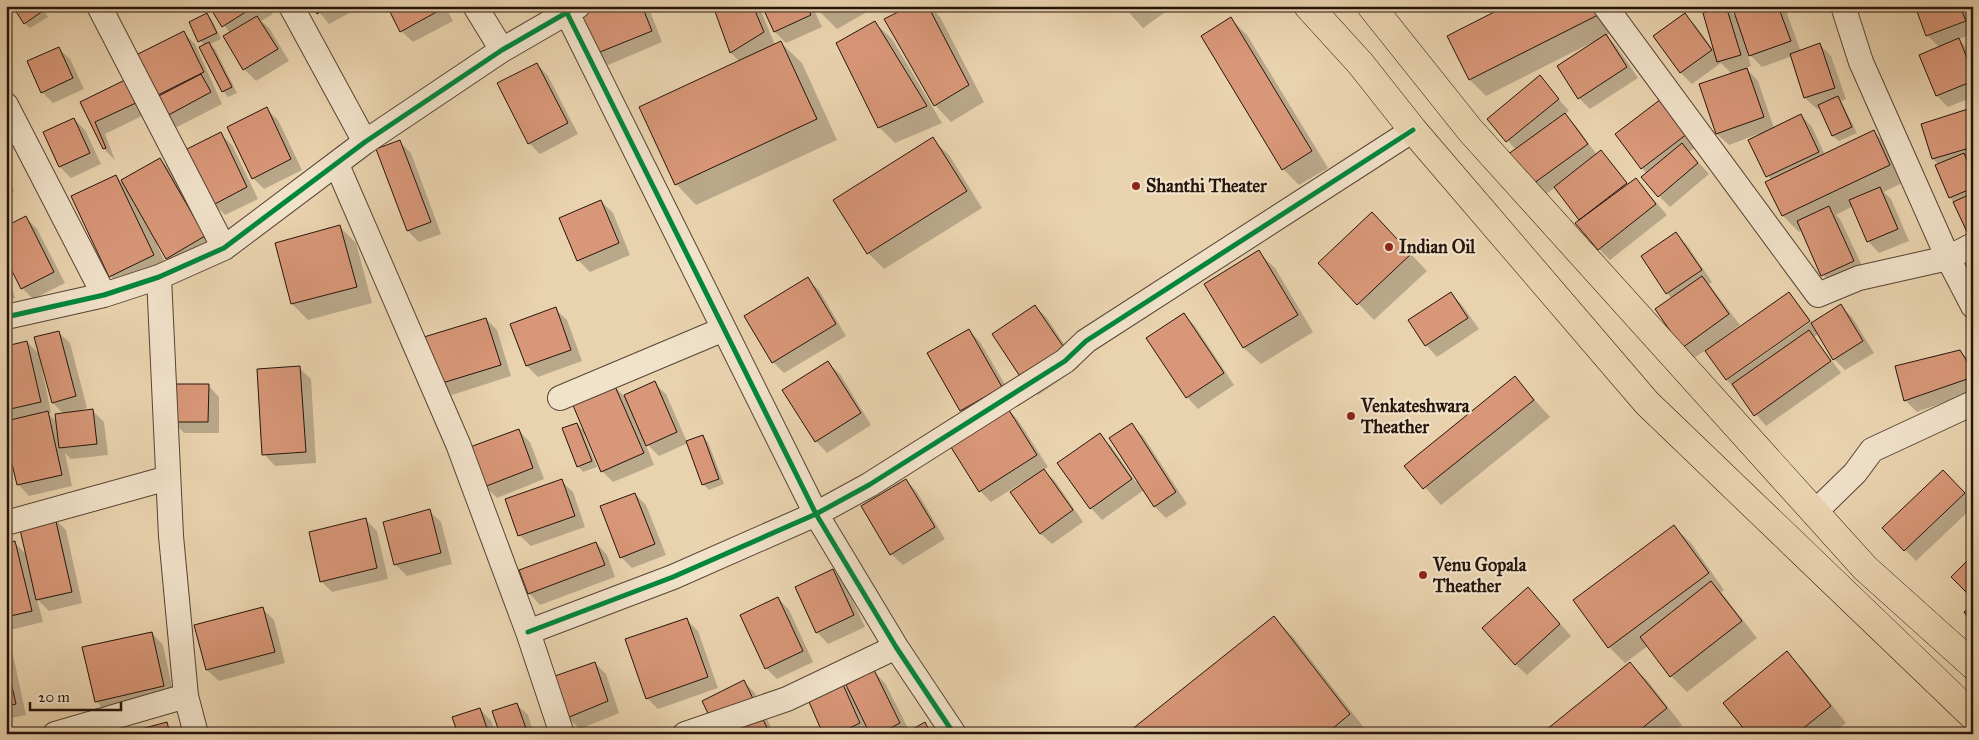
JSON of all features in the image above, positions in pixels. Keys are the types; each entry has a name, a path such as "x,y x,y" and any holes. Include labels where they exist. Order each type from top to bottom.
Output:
{"highway":[{"path":"1308,6 1360,63 1413,130 1647,403 1973,716"},
{"path":"1371,6 1470,130 1866,568 1973,665"}],"street":[{"path":"99,6 224,248"},
{"path":"291,6 365,142"},
{"path":"476,6 502,50"},
{"path":"1605,6 1818,295 1859,278 1948,258 1973,245"},
{"path":"1843,6 1861,62 1948,258 1973,306"},
{"path":"6,317 104,295 159,277 224,248 337,166 365,142 502,50 572,10 724,329 816,514 896,647 954,734"},
{"path":"6,105 104,295"},
{"path":"528,632 673,577 816,514 869,485 1065,361 1086,341 1413,130"},
{"path":"337,166 458,444 528,632 562,734"},
{"path":"159,277 171,536 186,696 196,734"},
{"path":"560,398 724,329"},
{"path":"1815,512 1855,473 1872,450 1973,403"},
{"path":"6,523 168,478"},
{"path":"685,734 787,698 896,647"},
{"path":"54,734 186,696"}],"building":[{"path":"41,6 43,11 24,24 13,7"},
{"path":"209,6 255,6 222,27"},
{"path":"313,6 330,6 317,14"},
{"path":"387,6 441,6 442,9 400,32"},
{"path":"590,6 642,6 652,31 595,54 577,11"},
{"path":"713,6 753,6 764,32 730,53"},
{"path":"762,6 807,6 811,15 774,32"},
{"path":"910,6 928,6 969,85 934,106 884,19"},
{"path":"1506,6 1596,6 1600,14 1469,80 1447,36"},
{"path":"1726,6 1741,55 1717,62 1703,13"},
{"path":"1751,6 1778,6 1791,41 1749,56 1734,12"},
{"path":"1915,6 1960,6 1966,21 1926,36"},
{"path":"207,13 217,33 198,42 189,22"},
{"path":"1685,13 1712,50 1680,73 1653,36"},
{"path":"257,16 278,49 243,70 223,36"},
{"path":"1231,17 1312,151 1282,170 1201,36"},
{"path":"875,21 927,106 878,128 836,43"},
{"path":"184,31 204,72 156,96 136,55"},
{"path":"1606,34 1627,67 1578,99 1557,66"},
{"path":"1959,38 1973,73 1973,81 1936,96 1919,55"},
{"path":"781,41 817,119 675,185 639,107"},
{"path":"209,42 232,87 222,92 199,47"},
{"path":"1820,43 1835,88 1804,98 1790,54"},
{"path":"59,47 73,78 41,93 27,61"},
{"path":"537,63 568,123 528,144 497,83"},
{"path":"1747,68 1764,117 1716,134 1699,84"},
{"path":"201,74 211,92 163,118 153,99"},
{"path":"1540,75 1559,99 1506,142 1487,119"},
{"path":"127,79 138,102 95,122 106,148 103,149 80,102"},
{"path":"1838,96 1852,127 1832,136 1818,105"},
{"path":"1661,99 1687,134 1641,169 1615,134"},
{"path":"267,107 291,159 252,179 227,127"},
{"path":"1968,109 1973,124 1973,147 1932,159 1921,124"},
{"path":"1565,113 1588,144 1530,186 1507,155"},
{"path":"1801,114 1819,152 1766,177 1748,140"},
{"path":"74,118 90,153 59,167 43,132"},
{"path":"1874,130 1890,165 1782,216 1765,182"},
{"path":"221,132 247,187 213,205 185,150"},
{"path":"933,137 967,191 867,254 833,200"},
{"path":"400,140 431,222 407,231 376,149"},
{"path":"1682,143 1698,163 1658,197 1641,177"},
{"path":"1601,150 1627,183 1579,220 1554,187"},
{"path":"1964,153 1973,175 1973,188 1949,198 1935,165"},
{"path":"160,158 205,236 166,259 121,180"},
{"path":"116,175 154,255 109,277 71,196"},
{"path":"1636,178 1656,204 1598,250 1575,223"},
{"path":"1880,187 1898,229 1867,242 1849,200"},
{"path":"1973,193 1973,229 1967,232 1953,202"},
{"path":"601,200 619,243 577,261 559,218"},
{"path":"1829,206 1854,261 1821,276 1797,221"},
{"path":"1372,212 1411,254 1357,305 1318,263"},
{"path":"26,216 54,272 21,289 6,259 6,226"},
{"path":"340,225 357,287 291,304 275,243"},
{"path":"1676,232 1702,270 1666,294 1641,256"},
{"path":"1259,250 1298,315 1243,348 1204,284"},
{"path":"1702,276 1729,314 1682,348 1655,309"},
{"path":"808,277 836,324 772,363 744,316"},
{"path":"1451,292 1468,318 1425,346 1408,320"},
{"path":"1789,292 1810,321 1726,380 1705,351"},
{"path":"1841,304 1863,341 1833,360 1811,323"},
{"path":"1035,305 1069,355 1025,384 992,334"},
{"path":"556,307 571,350 526,366 510,324"},
{"path":"1184,313 1224,373 1186,398 1146,338"},
{"path":"486,318 501,365 439,384 424,337"},
{"path":"969,329 1002,387 960,411 927,353"},
{"path":"1809,330 1831,361 1754,416 1732,384"},
{"path":"59,331 76,396 52,403 34,337"},
{"path":"27,341 41,402 6,410 6,346"},
{"path":"1960,350 1973,371 1973,377 1904,401 1895,366"},
{"path":"828,361 861,413 815,442 782,390"},
{"path":"300,366 306,452 262,455 257,369"},
{"path":"1515,376 1534,400 1423,489 1404,466"},
{"path":"655,381 677,432 646,446 624,395"},
{"path":"172,384 209,384 208,422 171,422"},
{"path":"614,384 644,453 601,472 572,403"},
{"path":"1007,407 1037,455 979,492 949,444"},
{"path":"93,409 97,444 59,448 55,414"},
{"path":"48,411 62,475 17,485 6,438 6,421"},
{"path":"577,423 592,461 577,467 562,428"},
{"path":"1132,423 1176,492 1154,507 1109,438"},
{"path":"519,429 533,468 484,487 470,447"},
{"path":"1100,433 1132,479 1090,509 1057,463"},
{"path":"703,435 719,479 702,485 686,441"},
{"path":"1044,469 1073,510 1040,534 1010,492"},
{"path":"1943,470 1965,493 1904,551 1882,528"},
{"path":"562,479 575,516 518,536 505,499"},
{"path":"906,479 935,527 890,555 861,506"},
{"path":"635,493 655,544 620,558 600,506"},
{"path":"430,509 441,553 394,565 383,522"},
{"path":"55,517 72,592 36,600 19,525"},
{"path":"366,518 377,568 320,582 309,532"},
{"path":"1674,525 1709,573 1608,648 1573,600"},
{"path":"15,541 32,611 6,617 6,543"},
{"path":"596,542 605,565 528,594 519,570"},
{"path":"1973,555 1973,591 1969,595 1951,577"},
{"path":"833,569 854,615 816,633 795,587"},
{"path":"1711,581 1742,621 1670,677 1640,637"},
{"path":"1528,587 1560,624 1515,665 1482,628"},
{"path":"778,597 803,651 765,669 740,615"},
{"path":"1973,606 1973,625 1964,612"},
{"path":"263,607 275,652 206,670 194,625"},
{"path":"1274,616 1350,714 1326,734 1126,734"},
{"path":"687,618 708,677 646,699 625,639"},
{"path":"152,632 164,686 95,702 82,647"},
{"path":"1787,651 1831,706 1796,734 1748,734 1723,703"},
{"path":"6,660 16,704 6,706"},
{"path":"595,662 608,701 567,718 552,677"},
{"path":"1630,662 1667,708 1635,734 1541,734"},
{"path":"874,670 900,723 879,734 870,734 846,685"},
{"path":"744,680 770,734 718,734 702,701"},
{"path":"841,680 860,723 837,734 823,734 806,695"},
{"path":"517,703 528,734 500,734 492,711"},
{"path":"480,708 489,734 458,734 452,717"},
{"path":"167,722 170,734 122,734"},
{"path":"925,722 931,734 904,734"}],"cycle path":[{"path":"6,317 104,295 159,277 224,248 365,142 502,50 578,6"},
{"path":"567,13 816,514 896,647 954,734"},
{"path":"528,632 673,577 816,514 869,485 1065,361 1086,341 1413,130"}],"place":[{"name":"Shanthi Theater","path":"1136,186"},
{"name":"Indian Oil","path":"1389,247"},
{"name":"Venkateshwara Theather","path":"1351,416"},
{"name":"Venu Gopala Theather","path":"1423,575"}]}
